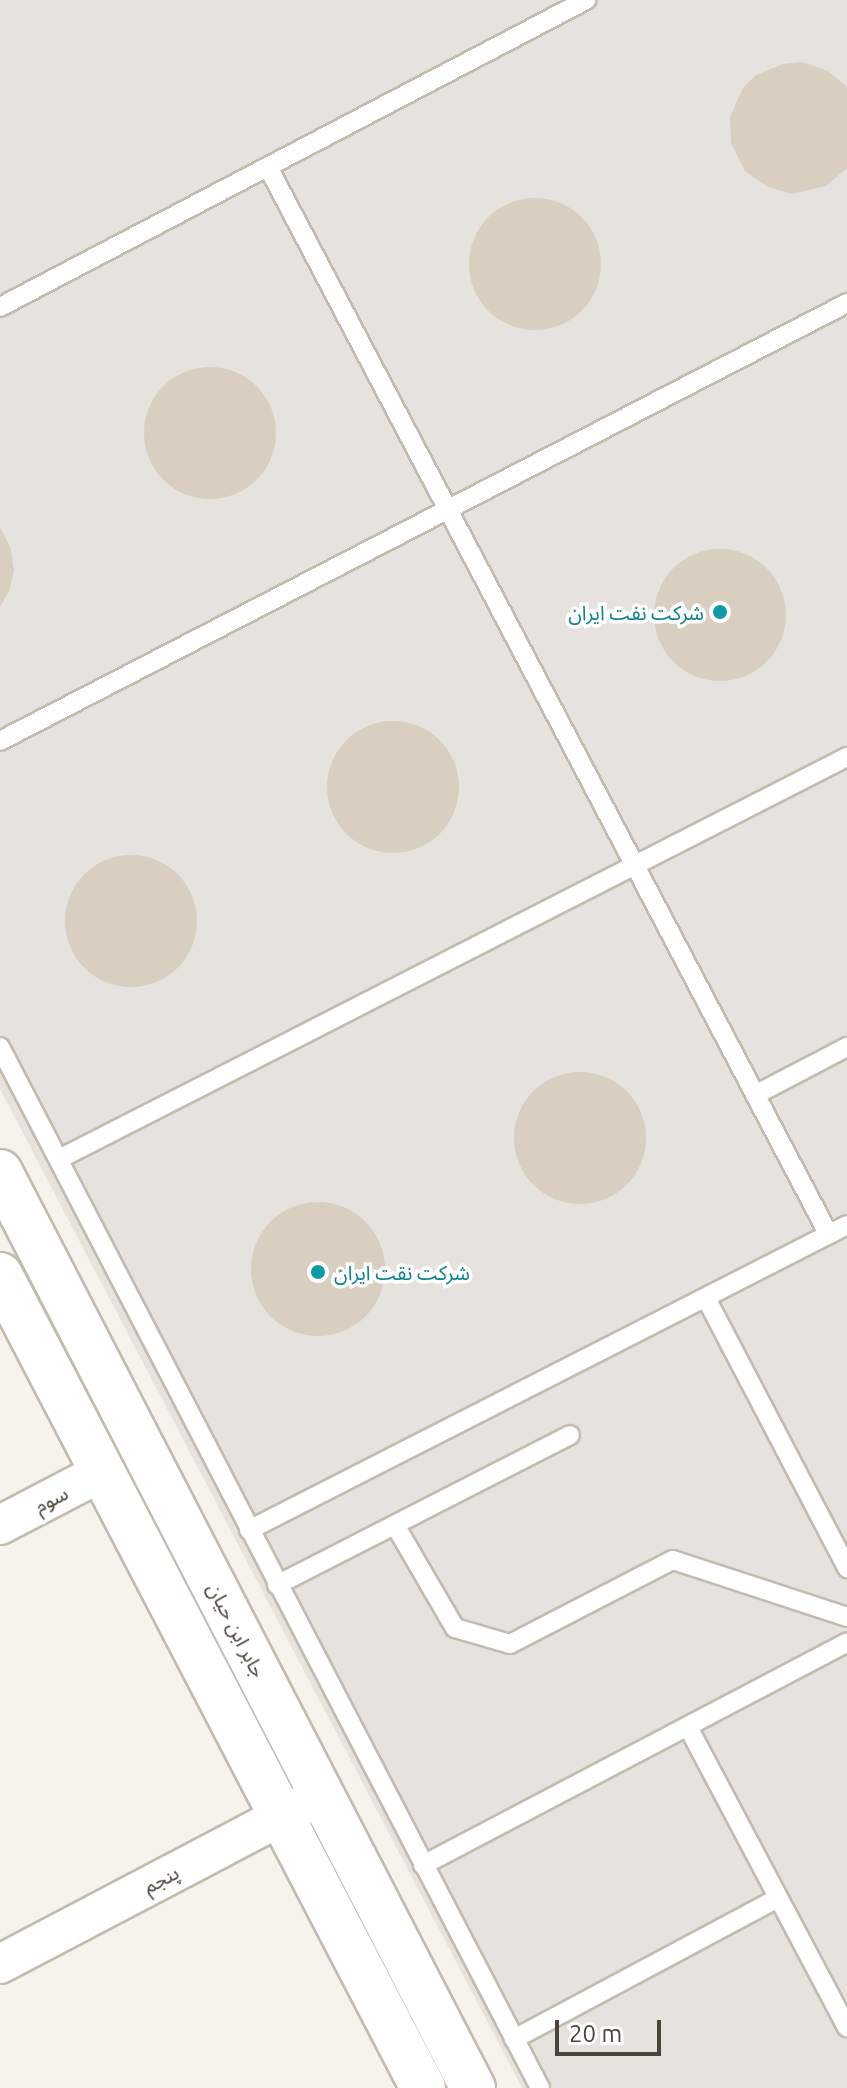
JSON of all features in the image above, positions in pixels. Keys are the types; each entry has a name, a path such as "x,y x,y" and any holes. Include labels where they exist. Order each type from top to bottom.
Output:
{"street":[{"name":"جابر ابن حیان","path":"0,1172 473,2088"},
{"path":"0,1275 423,2088"},
{"name":"سوم","path":"0,1525 102,1472"},
{"name":"پنجم","path":"0,1964 322,1795"}],"lane":[{"path":"0,307 586,0"},
{"path":"268,167 829,1235"},
{"path":"0,741 847,303"},
{"path":"59,1159 847,757"},
{"path":"0,1047 540,2088"},
{"path":"755,1095 847,1047"},
{"path":"249,1530 847,1225"},
{"path":"706,1298 847,1568"},
{"path":"277,1585 570,1435"},
{"path":"395,1525 455,1628 510,1644 673,1560 847,1617"},
{"path":"423,1865 847,1642"},
{"path":"688,1727 847,2027"},
{"path":"514,2039 778,1898"}],"shaded area":[{"path":"0,0 847,0 847,2088 522,2088 0,1089"}],"building":[{"path":"802,62 828,71 847,87 847,168 826,186 792,194 768,187 745,171 731,143 730,117 743,88 756,75 783,64"},
{"path":"535,198 560,203 581,218 596,239 601,264 596,289 581,310 560,325 535,330 510,325 489,310 474,289 469,264 474,239 489,218 510,203"},
{"path":"210,367 235,372 256,387 271,408 276,433 271,458 256,479 235,494 210,499 185,494 164,479 149,458 144,433 149,408 164,387 185,372"},
{"path":"0,527 11,549 14,571 9,591 0,607"},
{"name":"شرکت نفت ایران","path":"720,549 745,554 766,569 781,590 786,615 781,640 766,661 745,676 720,681 695,676 674,661 659,640 654,615 659,590 674,569 695,554"},
{"path":"393,721 418,726 439,741 454,762 459,787 454,812 439,833 418,848 393,853 368,848 347,833 332,812 327,787 332,762 347,741 368,726"},
{"path":"131,855 156,860 177,875 192,896 197,921 192,946 177,967 156,982 131,987 106,982 85,967 70,946 65,921 70,896 85,875 106,860"},
{"path":"580,1072 605,1077 626,1092 641,1113 646,1138 641,1163 626,1184 605,1199 580,1204 555,1199 534,1184 519,1163 514,1138 519,1113 534,1092 555,1077"},
{"name":"شرکت نقت ایران","path":"318,1202 344,1207 365,1222 380,1243 385,1269 380,1295 365,1316 344,1331 318,1336 292,1331 271,1316 256,1295 251,1269 256,1243 271,1222 292,1207"}],"place":[{"name":"شرکت نفت ایران","path":"720,612"},
{"name":"شرکت نقت ایران","path":"318,1272"}]}
